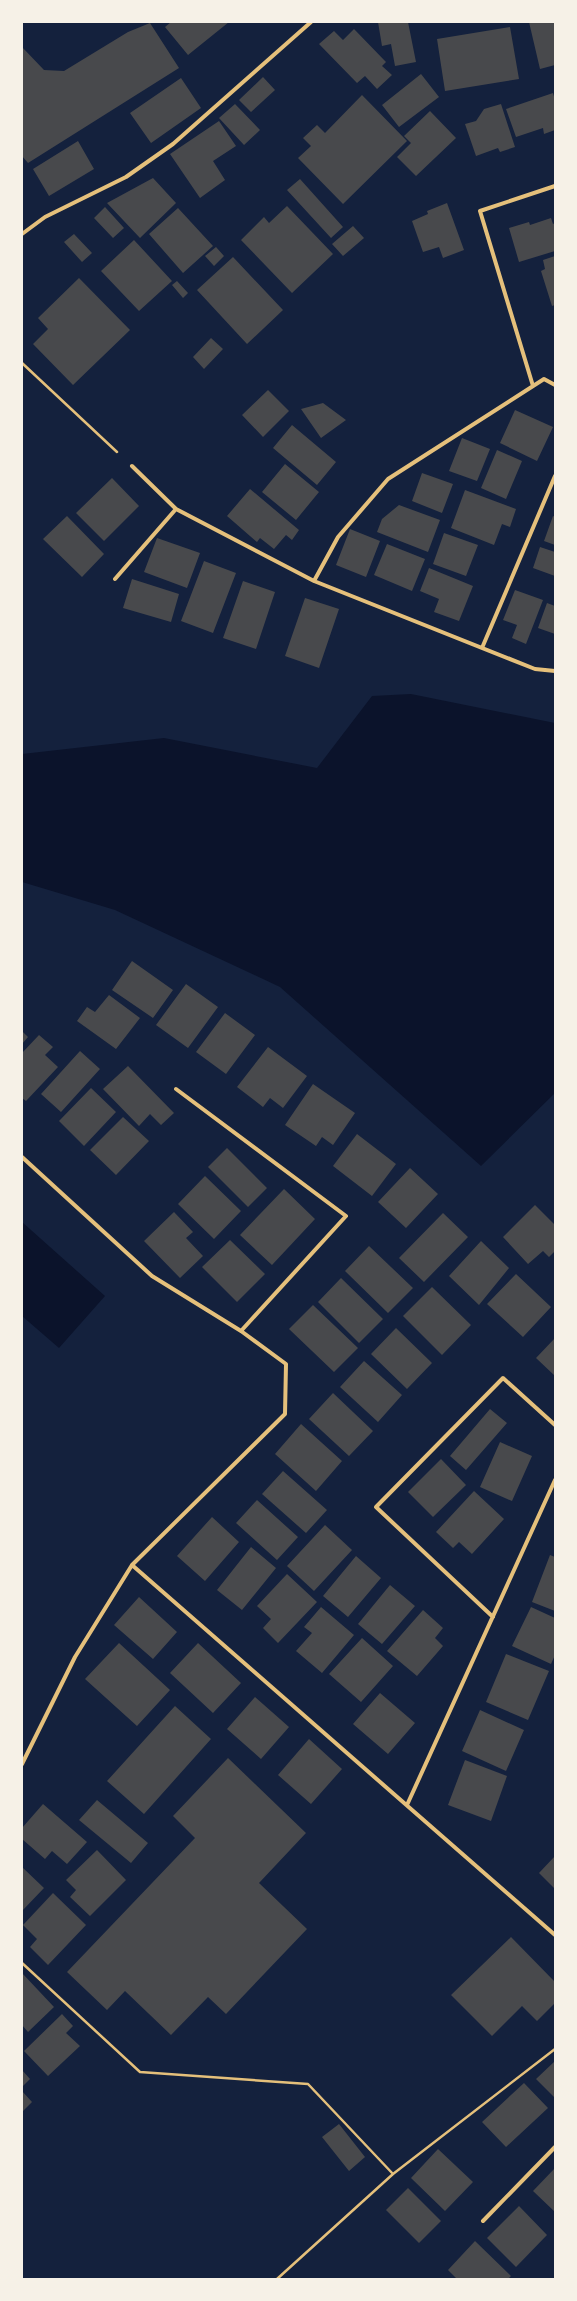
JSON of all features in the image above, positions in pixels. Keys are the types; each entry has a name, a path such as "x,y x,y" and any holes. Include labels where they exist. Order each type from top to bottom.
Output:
{"street":[{"path":"22,234 45,217 126,177 173,144 311,22"},
{"path":"533,386 480,211 555,186"},
{"path":"314,581 338,537 388,479 544,379 555,385"},
{"path":"132,466 176,509 314,581 535,669 555,671"},
{"path":"482,648 555,476"},
{"path":"115,579 176,509"},
{"path":"176,1088 346,1216 241,1331"},
{"path":"22,1157 152,1276 241,1331 286,1364 285,1414 132,1565 75,1657 22,1764"},
{"path":"493,1617 376,1507 503,1378 555,1425"},
{"path":"407,1805 555,1480"},
{"path":"132,1565 555,1935"},
{"path":"483,2221 555,2147"}],"path":[{"path":"22,363 132,466"},
{"path":"22,1963 140,2072 308,2084 393,2174"},
{"path":"277,2279 393,2174 555,2049"}],"water":[{"path":"411,694 555,723 555,1093 481,1166 280,987 115,910 22,882 22,754 164,738 317,768 372,696"},
{"path":"22,1222 105,1296 59,1348 22,1316"}],"building":[{"path":"171,22 229,22 188,55 165,27"},
{"path":"378,22 408,22 416,62 395,66 391,44 382,46"},
{"path":"529,22 555,22 555,65 540,69"},
{"path":"150,23 179,68 28,163 22,156 22,47 44,70 64,71 128,32"},
{"path":"510,27 519,79 445,91 437,39"},
{"path":"354,29 386,62 382,66 392,75 377,89 365,76 357,83 319,44 334,31 343,40"},
{"path":"421,74 439,97 399,127 382,105"},
{"path":"263,77 275,90 251,112 239,100"},
{"path":"181,78 201,108 151,143 130,113"},
{"path":"553,93 555,100 555,130 544,134 543,128 516,137 506,109"},
{"path":"362,95 407,141 343,204 298,158 311,146 303,138 317,125 325,133"},
{"path":"235,104 260,130 244,145 219,118"},
{"path":"501,104 515,147 500,152 498,148 476,156 465,124 476,121 484,109"},
{"path":"430,111 456,138 416,176 397,157 411,143 404,136"},
{"path":"219,121 236,146 213,161 225,180 200,198 170,154"},
{"path":"78,141 94,169 49,196 33,169"},
{"path":"153,178 176,203 140,238 107,203"},
{"path":"300,179 343,227 331,238 287,190"},
{"path":"447,203 464,250 443,258 439,247 423,252 412,221 428,214 427,211"},
{"path":"287,206 333,254 292,293 241,240 264,217 269,223"},
{"path":"105,207 124,228 113,238 94,218"},
{"path":"178,208 213,246 183,273 149,234"},
{"path":"551,218 553,224 555,223 555,251 519,262 509,228 529,222 530,225"},
{"path":"353,226 364,238 343,256 332,244"},
{"path":"74,234 92,253 82,262 64,242"},
{"path":"134,240 172,281 139,311 101,271"},
{"path":"216,247 224,256 214,266 205,256"},
{"path":"555,256 555,305 552,306 541,271 545,269 543,260"},
{"path":"233,257 283,310 247,344 197,290"},
{"path":"79,278 130,330 73,385 33,344 48,329 38,318"},
{"path":"177,281 188,293 183,298 172,285"},
{"path":"211,338 223,349 204,369 193,357"},
{"path":"268,390 289,411 263,437 242,415"},
{"path":"323,403 346,420 321,438 301,409"},
{"path":"515,410 553,427 537,461 500,443"},
{"path":"292,425 336,462 317,485 273,448"},
{"path":"462,438 490,449 477,481 449,471"},
{"path":"497,450 522,461 506,499 481,488"},
{"path":"285,464 319,492 296,520 262,492"},
{"path":"422,473 453,484 442,513 412,501"},
{"path":"112,478 139,506 104,541 76,513"},
{"path":"250,489 299,530 292,540 286,535 274,549 260,538 257,542 227,516"},
{"path":"465,490 516,509 510,527 502,524 494,545 451,528"},
{"path":"399,505 440,520 428,552 377,532 382,519"},
{"path":"67,516 104,554 82,577 43,539"},
{"path":"553,516 555,517 555,545 544,541"},
{"path":"350,529 380,541 366,577 336,565"},
{"path":"444,533 478,545 466,576 433,564"},
{"path":"157,538 200,553 187,588 144,572"},
{"path":"387,544 425,559 412,591 374,575"},
{"path":"540,547 555,552 555,576 533,568"},
{"path":"204,561 236,573 213,633 181,621"},
{"path":"429,568 473,586 459,621 434,612 439,599 420,591"},
{"path":"132,579 179,594 171,622 123,608"},
{"path":"243,581 275,592 256,649 223,638"},
{"path":"515,590 543,600 526,644 512,638 517,625 503,620"},
{"path":"305,598 339,609 319,668 285,656"},
{"path":"547,603 555,606 555,634 538,628"},
{"path":"132,961 173,990 153,1018 112,990"},
{"path":"186,984 218,1007 188,1048 156,1025"},
{"path":"109,995 140,1018 116,1049 77,1021 87,1007 95,1012"},
{"path":"225,1013 255,1035 226,1074 196,1052"},
{"path":"22,1031 28,1037 22,1044"},
{"path":"39,1035 53,1047 45,1055 58,1067 26,1101 22,1098 22,1053"},
{"path":"268,1047 307,1076 283,1108 270,1098 263,1107 237,1087"},
{"path":"80,1051 100,1069 61,1112 41,1094"},
{"path":"128,1066 174,1113 161,1125 150,1114 139,1126 103,1089"},
{"path":"313,1084 355,1113 333,1145 322,1137 316,1146 285,1125"},
{"path":"91,1088 116,1112 84,1146 59,1121"},
{"path":"123,1117 149,1141 116,1175 90,1150"},
{"path":"357,1134 396,1164 372,1196 333,1166"},
{"path":"227,1148 267,1188 248,1207 208,1167"},
{"path":"410,1168 438,1194 406,1228 378,1202"},
{"path":"205,1176 241,1211 214,1239 178,1204"},
{"path":"284,1189 315,1219 272,1265 240,1235"},
{"path":"535,1205 555,1225 555,1251 549,1257 543,1251 528,1264 503,1237"},
{"path":"174,1212 193,1232 186,1238 203,1256 180,1278 144,1241"},
{"path":"443,1213 468,1237 424,1282 399,1258"},
{"path":"230,1240 265,1274 237,1302 202,1267"},
{"path":"481,1241 509,1268 479,1305 449,1276"},
{"path":"369,1246 413,1288 388,1313 345,1271"},
{"path":"516,1274 551,1307 523,1337 487,1304"},
{"path":"341,1278 383,1319 359,1343 318,1302"},
{"path":"432,1287 471,1325 442,1355 403,1316"},
{"path":"313,1305 358,1348 334,1372 289,1329"},
{"path":"396,1328 432,1363 407,1389 371,1354"},
{"path":"555,1338 555,1376 536,1358"},
{"path":"364,1361 402,1395 378,1422 340,1387"},
{"path":"333,1393 373,1431 349,1456 309,1419"},
{"path":"490,1409 507,1423 466,1470 450,1456"},
{"path":"301,1424 342,1461 316,1491 275,1454"},
{"path":"500,1442 532,1456 512,1501 480,1487"},
{"path":"441,1459 466,1485 433,1517 408,1492"},
{"path":"283,1471 327,1510 306,1533 262,1494"},
{"path":"474,1491 504,1519 472,1554 459,1542 453,1548 436,1532"},
{"path":"257,1500 298,1537 277,1560 236,1523"},
{"path":"212,1517 239,1542 205,1581 177,1556"},
{"path":"325,1525 352,1550 314,1591 287,1566"},
{"path":"251,1547 276,1568 242,1610 217,1590"},
{"path":"550,1555 555,1557 555,1611 532,1602"},
{"path":"356,1556 381,1578 348,1617 323,1596"},
{"path":"287,1574 317,1602 278,1643 263,1628 271,1619 257,1606"},
{"path":"390,1585 415,1606 382,1644 358,1624"},
{"path":"139,1597 177,1632 153,1659 114,1625"},
{"path":"321,1607 354,1635 322,1673 296,1651 312,1633 304,1627"},
{"path":"531,1607 555,1618 555,1655 551,1664 512,1646"},
{"path":"423,1610 443,1628 435,1638 443,1646 417,1676 387,1651"},
{"path":"362,1638 393,1666 361,1702 329,1674"},
{"path":"119,1643 170,1690 137,1726 85,1679"},
{"path":"198,1643 241,1683 213,1713 170,1673"},
{"path":"506,1654 549,1671 528,1720 486,1702"},
{"path":"380,1693 415,1723 388,1754 353,1724"},
{"path":"255,1697 289,1727 261,1759 227,1729"},
{"path":"175,1706 211,1739 144,1814 107,1781"},
{"path":"480,1710 524,1730 506,1771 462,1751"},
{"path":"309,1739 342,1769 311,1804 278,1775"},
{"path":"228,1758 306,1833 259,1883 307,1929 226,2014 208,1997 171,2035 125,1991 107,2010 67,1972 195,1838 173,1816"},
{"path":"465,1760 507,1776 491,1821 448,1805"},
{"path":"97,1800 148,1843 131,1863 79,1820"},
{"path":"43,1804 87,1842 67,1864 52,1851 45,1859 22,1839 22,1828"},
{"path":"97,1850 126,1880 90,1916 70,1897 76,1890 66,1880"},
{"path":"555,1856 555,1889 539,1873"},
{"path":"22,1867 44,1888 22,1911"},
{"path":"53,1893 86,1925 48,1965 30,1947 37,1939 23,1925"},
{"path":"511,1937 555,1982 555,2003 537,2021 522,2006 492,2036 451,1995"},
{"path":"22,1973 54,2007 28,2032 22,2025"},
{"path":"62,2014 73,2026 66,2033 80,2046 48,2076 24,2051"},
{"path":"555,2061 555,2098 536,2079"},
{"path":"22,2070 30,2079 22,2087"},
{"path":"524,2083 548,2108 506,2147 482,2122"},
{"path":"22,2091 32,2102 22,2112"},
{"path":"339,2124 365,2157 349,2171 322,2137"},
{"path":"438,2149 473,2182 445,2211 411,2178"},
{"path":"555,2168 555,2212 533,2191"},
{"path":"408,2188 441,2221 419,2243 386,2210"},
{"path":"519,2206 547,2235 516,2267 487,2238"},
{"path":"475,2241 511,2276 508,2279 457,2279 448,2270"}]}
